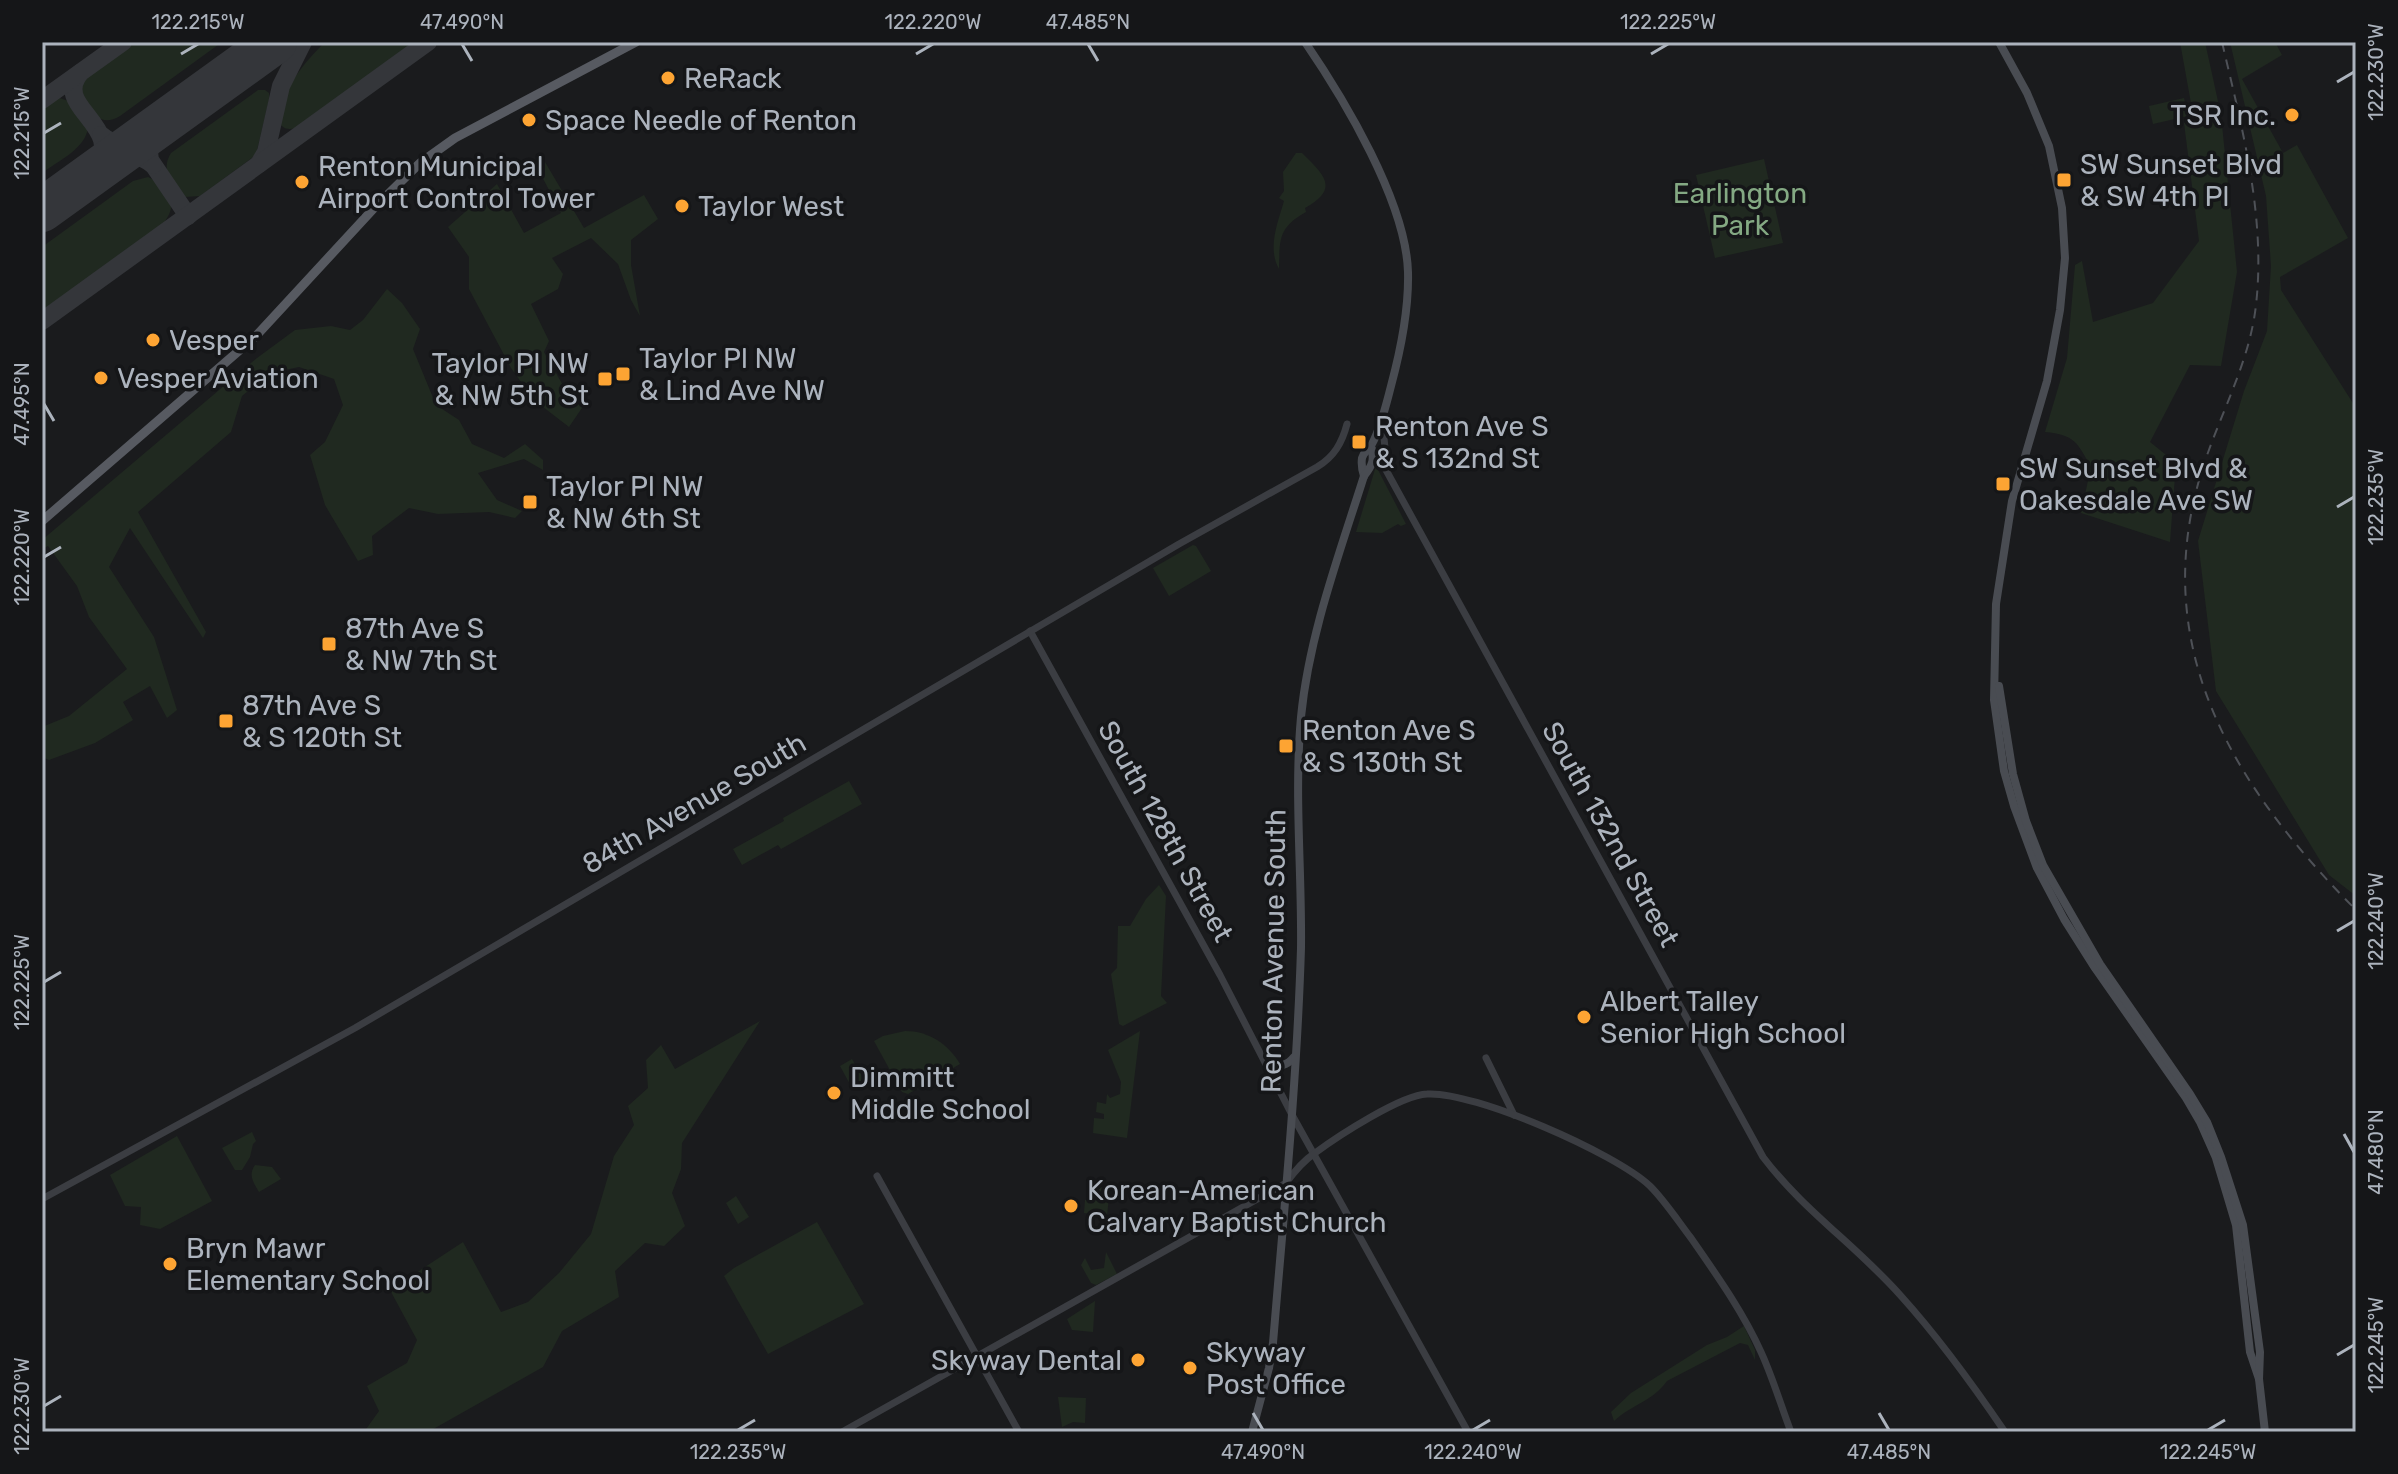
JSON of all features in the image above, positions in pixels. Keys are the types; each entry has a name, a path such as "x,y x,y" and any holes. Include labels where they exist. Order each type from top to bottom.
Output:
{"main road":[{"path":"42,521 256,336 376,206 433,153 462,134 636,42"},
{"name":"Renton Avenue South","path":"1252,1432 1273,1343 1295,1056 1301,949 1301,716 1328,591 1364,476 1374,458 1371,447 1400,351 1407,303 1408,270 1404,244 1387,188 1327,73 1305,42"},
{"path":"1999,42 2027,93 2049,146 2062,208 2065,258 2060,310 2047,381 2012,501 1996,604 1994,700 2004,771 2037,868 2064,919 2186,1098 2216,1158 2236,1225 2250,1352 2259,1379 2265,1432"},
{"path":"1267,1065 1282,1066 1295,1056"}],"street":[{"path":"1382,418 1387,473"},
{"name":"84th Avenue South","path":"42,1199 355,1028 1179,544 1326,462 1340,444 1347,424"},
{"name":"South 132nd Street","path":"1371,447 1763,1157 1795,1195 1900,1295 1956,1364 2005,1432"},
{"name":"South 128th Street","path":"1030,631 1468,1432"},
{"path":"1486,1058 1514,1115"},
{"path":"842,1432 1286,1183 1314,1153 1397,1102 1425,1094 1449,1095 1514,1115 1623,1166 1649,1185 1713,1269 1752,1333 1791,1432"},
{"path":"877,1176 1019,1432"}],"green space":[{"path":"129,42 222,42 120,116 102,119 82,97 81,82 84,75"},
{"path":"325,42 415,42 296,128 286,128 278,121 284,98 301,68"},
{"path":"2180,42 2205,42 2221,115 2237,272 2221,366 2190,365 2150,442 2176,463 2170,542 2081,513 2091,467 2074,441 2063,435 2045,432 2067,358 2075,265 2082,261 2093,322 2153,303 2199,241 2184,123 2194,120"},
{"path":"2230,42 2275,42 2282,55 2242,79 2283,153 2297,145 2348,238 2280,277 2281,290 2356,408 2356,896 2329,875 2216,691 2198,541 2244,391 2267,331 2271,266 2266,196"},
{"path":"258,90 269,93 269,100 256,155 200,196 185,197 167,171 171,153"},
{"path":"57,97 71,102 88,128 76,148 42,173 42,106"},
{"path":"2184,98 2188,116 2153,124 2149,106"},
{"path":"1296,153 1302,153 1322,174 1325,187 1323,194 1285,230 1280,243 1279,269 1274,244 1284,201 1279,198 1284,191 1283,172"},
{"name":"Earlington Park","path":"1764,159 1783,243 1715,258 1696,175"},
{"path":"545,162 584,228 644,195 658,219 631,240 631,265 640,316 618,264 591,238 552,258 563,274 558,289 531,304 549,341 544,352 569,396 584,405 569,427 534,400 511,368 469,289 469,257 448,227 497,184 524,233 561,213 537,167"},
{"path":"148,177 163,189 169,199 170,212 163,225 42,312 42,247 133,181"},
{"path":"387,289 402,303 420,329 413,349 436,405 459,420 472,444 504,458 525,444 543,460 543,470 524,459 478,473 497,500 522,511 515,518 489,512 438,514 409,508 372,536 373,555 358,561 325,505 310,455 325,442 343,405 334,379 299,367 270,373 242,396 231,432 138,512 206,632 203,638 130,528 109,567 154,637 177,710 167,718 150,686 123,702 133,720 95,743 49,760 42,757 42,727 69,716 127,669 89,617 77,586 48,546 42,549 42,540 257,358 295,330 331,326 350,330 363,320"},
{"path":"1376,466 1406,524 1398,524 1382,533 1356,532"},
{"path":"1193,545 1211,571 1169,596 1153,568"},
{"path":"849,781 862,804 781,849 778,845 742,865 733,849"},
{"path":"1159,885 1166,896 1161,996 1167,1003 1123,1026 1119,1024 1111,974 1117,968 1118,926 1130,926 1146,899"},
{"path":"760,1021 682,1143 681,1169 672,1193 685,1226 664,1246 645,1243 615,1271 619,1297 562,1331 543,1367 428,1432 364,1432 379,1411 367,1386 407,1363 417,1340 390,1290 463,1242 501,1312 528,1302 559,1273 591,1234 614,1156 634,1125 628,1106 648,1088 646,1060 661,1045 675,1069"},
{"path":"905,1031 922,1033 937,1040 950,1050 960,1064 908,1094 902,1092 874,1041"},
{"path":"1140,1031 1127,1138 1093,1133 1094,1118 1104,1119 1104,1114 1096,1112 1097,1102 1106,1104 1107,1094 1110,1098 1120,1094 1121,1082 1108,1050"},
{"path":"852,1059 865,1081 852,1088 840,1066"},
{"path":"252,1132 256,1141 250,1157 242,1170 235,1170 222,1148"},
{"path":"177,1136 212,1201 160,1229 140,1225 141,1207 125,1206 110,1175"},
{"path":"255,1165 272,1167 281,1179 259,1192 253,1182"},
{"path":"1090,1186 1110,1188 1107,1216 1084,1213 1085,1200 1092,1197"},
{"path":"736,1196 749,1217 738,1224 726,1203"},
{"path":"817,1222 864,1304 768,1354 724,1276"},
{"path":"1106,1252 1117,1274 1096,1285 1091,1283 1081,1265 1085,1258 1091,1270 1104,1268"},
{"path":"1095,1301 1093,1332 1072,1330 1067,1319"},
{"path":"1744,1326 1755,1350 1755,1360 1748,1345 1740,1343 1667,1381 1614,1421 1611,1412 1631,1393 1707,1345"},
{"path":"1058,1397 1086,1398 1085,1423 1073,1422 1062,1427"}],"taxiway":[{"path":"42,100 123,42"},
{"path":"259,164 266,152 281,86 303,42"},
{"path":"42,321 428,42"},
{"path":"80,73 74,85 75,97 97,129 102,142 103,156 95,172"},
{"path":"163,123 152,140 150,160 188,216"},
{"path":"101,135 119,143 140,140"},
{"path":"110,161 133,156 153,165"}],"runway":[{"path":"42,210 275,42"}],"railway":[{"path":"2222,42 2255,205 2258,238 2256,305 2239,374 2198,484 2186,547 2186,607 2196,663 2216,717 2242,769 2275,818 2356,910"}],"place":[{"name":"ReRack","path":"668,78"},
{"name":"TSR Inc.","path":"2292,115"},
{"name":"Space Needle of Renton","path":"529,120"},
{"name":"SW Sunset Blvd & SW 4th Pl","path":"2064,180"},
{"name":"Renton Municipal Airport Control Tower","path":"302,182"},
{"name":"Taylor West","path":"682,206"},
{"name":"Vesper","path":"153,340"},
{"name":"Taylor Pl NW & Lind Ave NW","path":"623,374"},
{"name":"Vesper Aviation","path":"101,378"},
{"name":"Taylor Pl NW & NW 5th St","path":"605,379"},
{"name":"Renton Ave S & S 132nd St","path":"1359,442"},
{"name":"SW Sunset Blvd & Oakesdale Ave SW","path":"2003,484"},
{"name":"Taylor Pl NW & NW 6th St","path":"530,502"},
{"name":"87th Ave S & NW 7th St","path":"329,644"},
{"name":"87th Ave S & S 120th St","path":"226,721"},
{"name":"Renton Ave S & S 130th St","path":"1286,746"},
{"name":"Albert Talley Senior High School","path":"1584,1017"},
{"name":"Dimmitt Middle School","path":"834,1093"},
{"name":"Korean-American Calvary Baptist Church","path":"1071,1206"},
{"name":"Bryn Mawr Elementary School","path":"170,1264"},
{"name":"Skyway Dental","path":"1138,1360"},
{"name":"Skyway Post Office","path":"1190,1368"}]}
